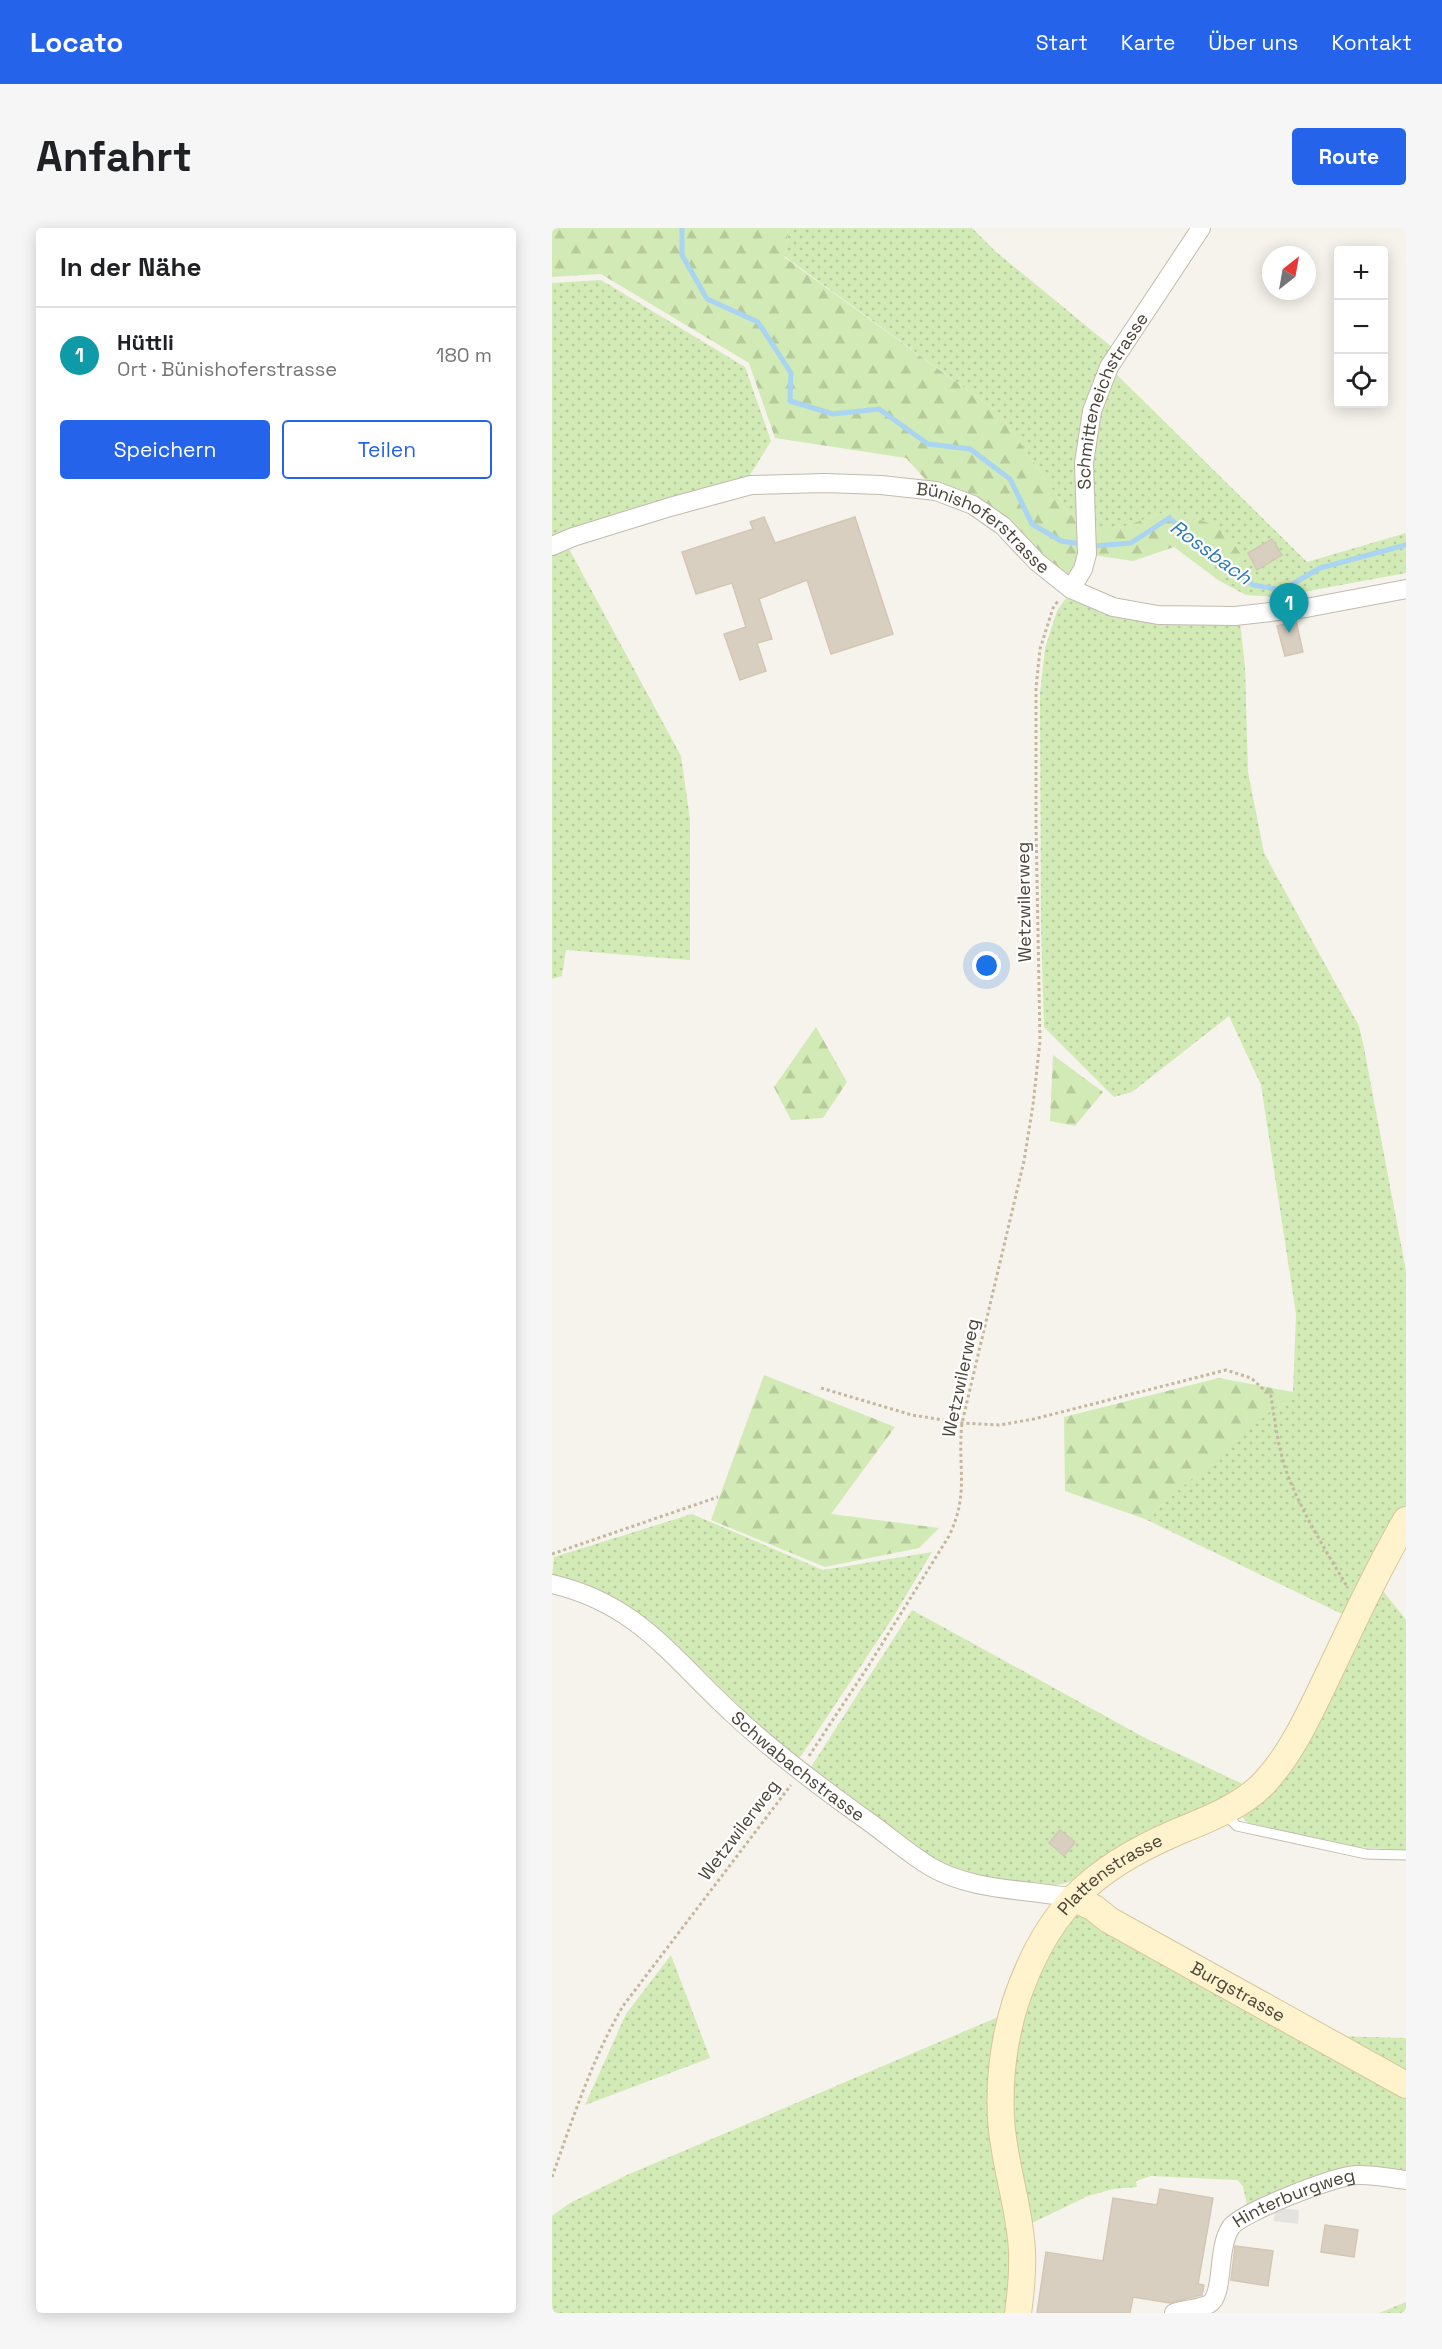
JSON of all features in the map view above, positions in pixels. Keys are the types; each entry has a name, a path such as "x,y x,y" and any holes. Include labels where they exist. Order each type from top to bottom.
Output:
{"street":[{"name":"Schmitteneichstrasse","path":"1071,588 1083,569 1087,546 1084,463 1092,411 1109,367 1201,228"},
{"name":"Bünishoferstrasse","path":"552,546 573,537 670,507 751,485 825,483 881,485 936,491 974,505 1003,526 1037,562 1071,588 1113,607 1158,615 1224,616 1306,608 1406,589"},
{"name":"Plattenstrasse","path":"1018,2313 1022,2291 1022,2249 1001,2120 1000,2079 1016,2004 1046,1935 1073,1898 1107,1868 1147,1845 1224,1812 1262,1785 1286,1758 1406,1520"},
{"name":"Schwabachstrasse","path":"552,1584 574,1589 631,1617 655,1636 734,1715 799,1772 932,1867 972,1882 1073,1898"},
{"name":"Burgstrasse","path":"1073,1898 1406,2085"},
{"name":"Hinterburgweg","path":"1174,2313 1208,2304 1216,2298 1224,2241 1232,2225 1246,2216 1315,2186 1355,2175 1406,2180"}],"lane":[{"path":"1224,1812 1237,1826 1366,1854 1406,1855"}],"path":[{"name":"Wetzwilerweg","path":"552,2177 589,2075 623,2006 799,1772 949,1536 958,1516 963,1493 960,1443 962,1423 1024,1161 1033,1105 1040,1041 1036,688 1040,649 1053,608 1061,596 1071,588"},
{"path":"821,1388 902,1413 962,1423 999,1425 1034,1419 1226,1370 1251,1378 1271,1395 1276,1431 1287,1473 1314,1529 1360,1608"},
{"path":"552,1554 718,1497"}],"green space":[{"path":"552,228 789,228 784,257 1000,414 1069,513 1092,529 1119,528 1171,510 1223,528 1242,556 1218,580 1174,547 1133,561 1087,554 1071,589 1003,526 936,491 906,458 775,438 749,363 601,274 552,277"},
{"path":"789,228 972,228 995,251 1118,352 1109,367 1307,562 1406,533 1406,573 1276,597 1246,595 1218,580 1242,556 1171,510 1119,528 1092,530 1069,513 1000,414 784,256"},
{"path":"601,280 745,367 771,441 747,480 552,537 552,283"},
{"path":"568,547 681,756 690,819 690,960 566,950 562,976 552,979 552,554"},
{"path":"1066,598 1108,614 1240,623 1245,666 1248,772 1264,853 1359,1026 1406,1271 1406,1506 1396,1519 1347,1613 1342,1614 1145,1519 1293,1391 1296,1314 1261,1085 1229,1016 1132,1092 1114,1097 1044,1027 1040,694 1045,648 1057,611"},
{"path":"816,1027 847,1082 823,1118 791,1120 774,1087"},
{"path":"1053,1055 1103,1092 1075,1126 1050,1121"},
{"path":"764,1375 895,1427 831,1514 939,1528 919,1548 825,1567 711,1520"},
{"path":"1219,1378 1293,1392 1145,1519 1065,1491 1064,1417"},
{"path":"692,1514 823,1570 932,1552 892,1619 801,1756 793,1760 641,1616 552,1578 554,1557"},
{"path":"1379,1586 1406,1620 1406,1850 1356,1847 1248,1823 1243,1818 1245,1810"},
{"path":"912,1610 1147,1739 1247,1786 1123,1844 1078,1877 1058,1885 1002,1881 963,1871 934,1860 809,1770"},
{"path":"1081,1915 1406,2091 1406,2175 1349,2169 1263,2196 1247,2205 1243,2186 1237,2180 1151,2176 1136,2181 1137,2187 1113,2189 1088,2196 1028,2223 1022,2208 1008,2064 1031,1984 1070,1916"},
{"path":"671,1955 710,2058 585,2105 626,2014"},
{"path":"1005,2014 1013,2236 1010,2313 552,2313 552,2216 570,2203 627,2175"},
{"path":"1333,2036 1406,2038 1406,2076"},
{"path":"1406,2302 1406,2313 1379,2313"}],"shaded area":[{"path":"1275,2208 1299,2210 1298,2224 1274,2221"}],"building":[{"path":"764,517 775,543 855,517 893,634 831,654 807,580 759,599 772,639 757,643 766,671 740,680 724,634 746,627 732,583 696,594 682,552 753,529 750,522"},
{"path":"1272,539 1282,555 1257,570 1248,553"},
{"path":"1296,621 1303,652 1285,656 1277,626"},
{"path":"1060,1830 1075,1842 1064,1856 1049,1843"},
{"path":"1160,2189 1213,2198 1198,2284 1204,2285 1202,2295 1170,2303 1133,2297 1130,2313 1037,2313 1046,2252 1103,2261 1113,2198 1157,2205"},
{"path":"1325,2225 1358,2230 1354,2257 1321,2252"},
{"path":"1235,2246 1273,2251 1268,2286 1231,2280"}],"waterway":[{"name":"Rossbach","path":"682,228 682,255 707,299 758,322 791,373 790,401 833,414 879,409 928,444 970,449 1010,479 1032,524 1061,541 1095,546 1131,543 1169,518 1253,585 1282,590 1320,568 1406,545"}],"place":[{"name":"Hüttli","path":"1289,633"}]}
